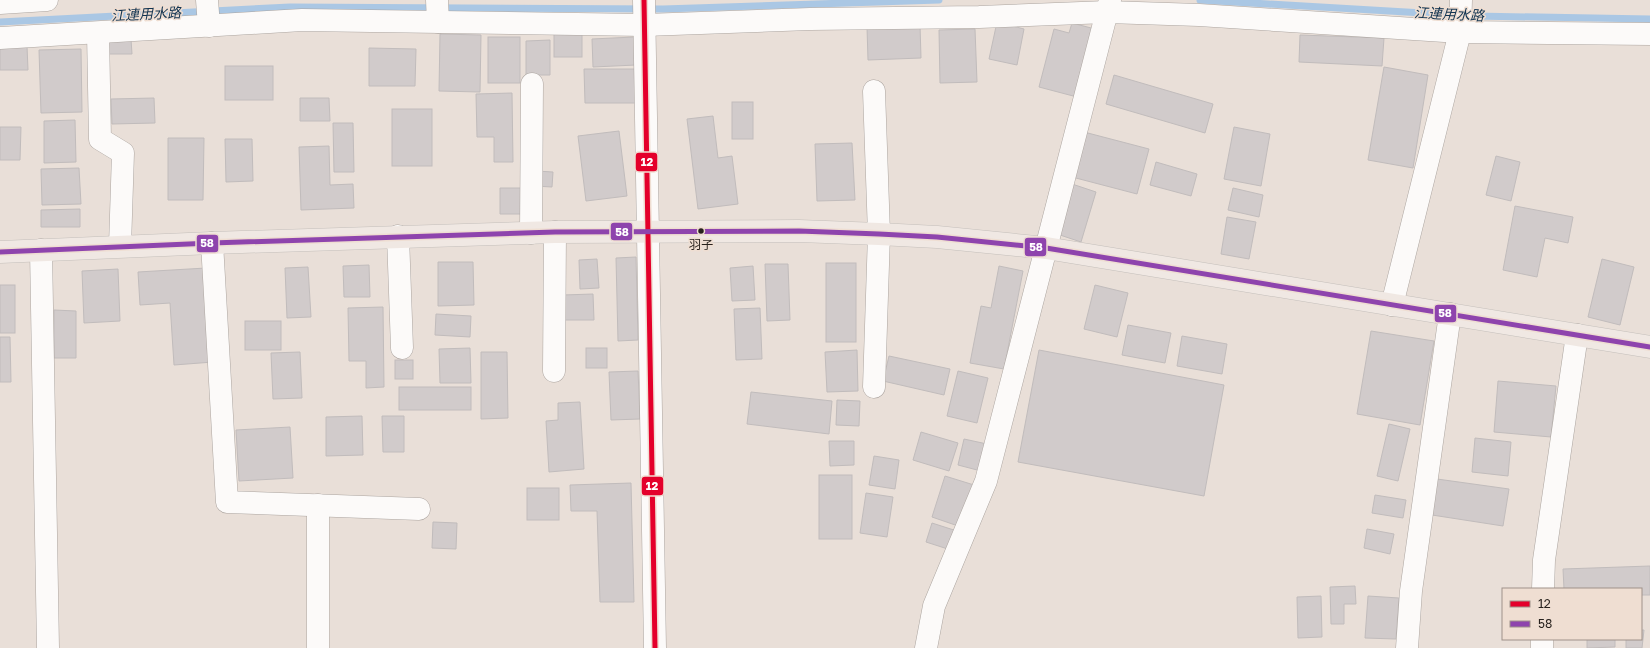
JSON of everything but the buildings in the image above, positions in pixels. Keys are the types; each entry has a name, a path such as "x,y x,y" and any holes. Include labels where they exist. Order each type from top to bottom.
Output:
{"main road":[{"path":"0,252 212,242 556,232 799,231 937,237 1046,248 1650,347"}],"street":[{"path":"0,2 47,0"},
{"path":"207,0 209,26"},
{"path":"437,0 438,22"},
{"path":"644,0 655,648"},
{"path":"1392,305 1460,32 1461,0"},
{"path":"926,648 934,606 986,481 1108,6"},
{"path":"0,38 302,20 645,24 864,9 979,17 1108,6 1199,15 1460,32 1650,34"},
{"path":"98,33 100,139 123,153 120,246"},
{"path":"531,233 532,84"},
{"path":"874,92 879,234 874,387"},
{"path":"554,371 556,232"},
{"path":"398,236 402,348"},
{"path":"212,242 227,502 419,509"},
{"path":"41,250 48,648"},
{"path":"1407,648 1411,591 1450,314"},
{"path":"1543,588 1544,560 1577,335"},
{"path":"318,505 318,648"}],"waterway":[{"name":"江連用水路","path":"0,22 290,7 663,9 939,0"},
{"name":"江連用水路","path":"1200,0 1474,16 1650,19"}],"transit line":[{"name":"12","path":"644,0 655,648"},
{"name":"58","path":"0,252 212,243 555,232 799,231 937,237 1046,248 1650,347"}],"place":[{"name":"羽子","path":"701,231"}]}
